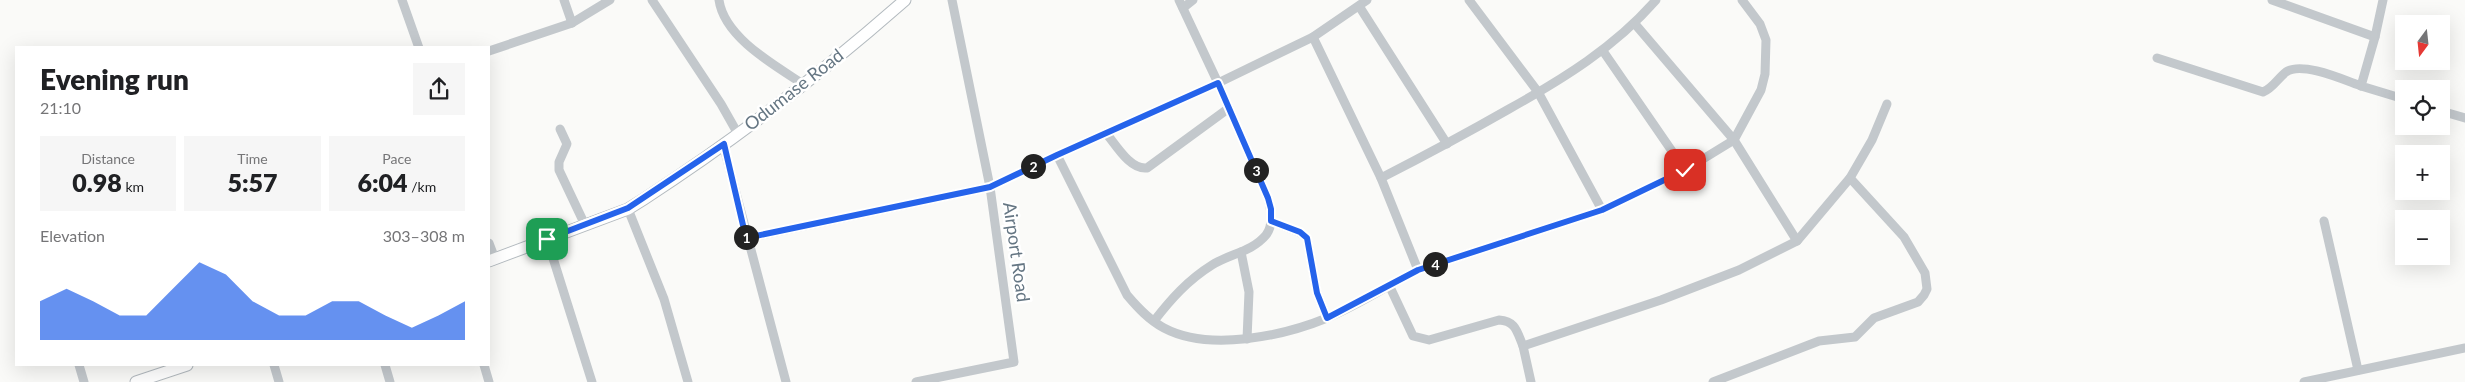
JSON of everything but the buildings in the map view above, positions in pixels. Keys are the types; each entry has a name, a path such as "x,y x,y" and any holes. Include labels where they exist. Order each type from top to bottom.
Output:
{"main road":[{"name":"Odumase Road","path":"492,260 628,208 738,134 861,38 905,0"},
{"path":"136,382 184,366"}],"street":[{"path":"402,0 418,46"},
{"path":"564,0 572,22"},
{"path":"490,51 572,22 610,0"},
{"path":"652,0 721,104 738,134"},
{"path":"719,0 722,13 748,46 803,84"},
{"name":"Airport Road","path":"916,382 1014,362 990,187 952,0"},
{"path":"1154,321 1179,290 1214,264 1255,245 1267,234 1271,221 1271,209 1268,198 1181,4 1193,0"},
{"path":"746,238 990,187 1218,83 1313,37 1368,0"},
{"path":"1469,0 1538,92 1602,210"},
{"path":"1381,178 1447,144 1538,92 1603,51 1635,24 1656,0"},
{"path":"1057,155 1127,295 1143,313 1165,328 1194,338 1227,341 1259,338 1327,318 1418,270 1602,210 1685,170 1734,140 1761,90 1765,74 1766,40 1760,24 1742,0"},
{"path":"2272,0 2376,37"},
{"path":"2361,86 2376,37 2383,0"},
{"path":"1359,6 1447,144"},
{"path":"1635,24 1734,140 1797,241"},
{"path":"1313,37 1381,178 1418,270"},
{"path":"1603,51 1685,170"},
{"path":"2157,58 2263,92 2268,90 2288,71 2298,68 2310,69 2395,96"},
{"path":"1523,346 1687,290 1739,270 1797,241 1850,178 1872,140 1887,104"},
{"path":"1106,133 1122,154 1137,166 1147,168 1229,108"},
{"path":"2450,114 2465,118"},
{"path":"560,129 567,144 559,162 559,170 585,225"},
{"path":"724,144 746,238 786,382"},
{"path":"1712,382 1819,341 1854,337 1874,318 1918,302 1924,295 1927,290 1925,273 1904,237 1850,178"},
{"path":"628,208 664,299 688,382"},
{"path":"1271,221 1300,232 1307,238 1317,293 1327,318"},
{"path":"2324,222 2358,370"},
{"path":"547,239 592,382"},
{"path":"1241,252 1248,292 1246,339"},
{"path":"1390,285 1414,336 1429,340 1499,320 1508,320 1515,325 1523,346 1531,382"},
{"path":"2304,382 2465,348"},
{"path":"79,366 84,382"},
{"path":"274,366 279,382"},
{"path":"385,366 390,382"},
{"path":"484,366 488,382"}],"route":[{"path":"547,239 628,208 724,144 746,238 990,187 1218,83 1268,198 1271,209 1271,221 1300,232 1307,238 1317,293 1327,318 1418,270 1602,210 1685,170"}]}
